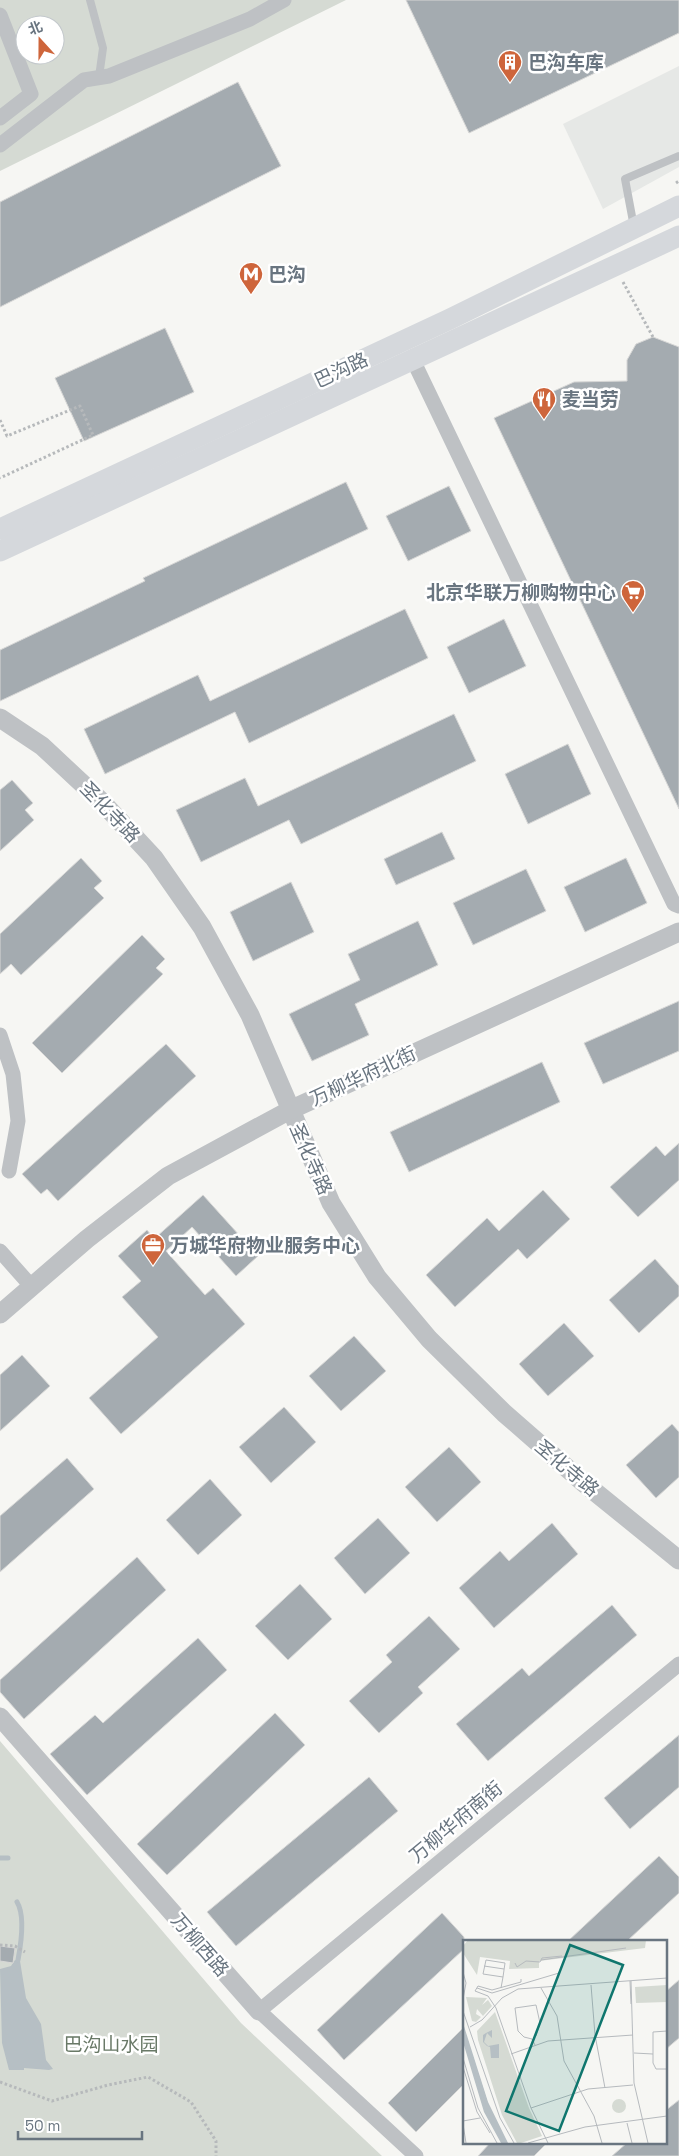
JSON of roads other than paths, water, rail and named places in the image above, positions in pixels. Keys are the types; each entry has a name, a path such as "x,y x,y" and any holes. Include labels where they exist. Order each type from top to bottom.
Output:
{"main road":[{"name":"巴沟路","path":"0,529 450,319 634,226 679,206"},
{"name":"巴沟路","path":"0,551 412,358 679,236"}],"street":[{"path":"0,145 84,80 109,76 250,19 284,0"},
{"path":"0,15 31,94 0,118"},
{"path":"412,358 674,904 679,906"},
{"name":"圣化寺路","path":"0,718 42,746 102,802 154,858 202,927 250,1014 331,1203 377,1277 428,1340 504,1413 584,1483 679,1560"},
{"name":"万柳华府北街","path":"0,1314 87,1240 168,1176 290,1110 679,932"},
{"path":"0,1035 13,1074 18,1121 9,1171"},
{"path":"0,1250 32,1287"},
{"name":"万柳华府南街","path":"258,2011 679,1664"},
{"name":"万柳西路","path":"0,1718 258,2011 416,2156"}],"lane":[{"path":"90,0 103,48 99,77"},
{"path":"634,226 625,179 679,156"}],"waterway":[{"path":"0,1858 8,1858"},
{"path":"17,1902 22,1922 18,1960"}],"place":[{"name":"巴沟车库","path":"510,83"},
{"name":"巴沟","path":"251,295"},
{"name":"麦当劳","path":"544,420"},
{"name":"北京华联万柳购物中心","path":"633,613"},
{"name":"万城华府物业服务中心","path":"153,1266"}],"park label":[{"name":"巴沟山水园","path":"111,2044"}]}
